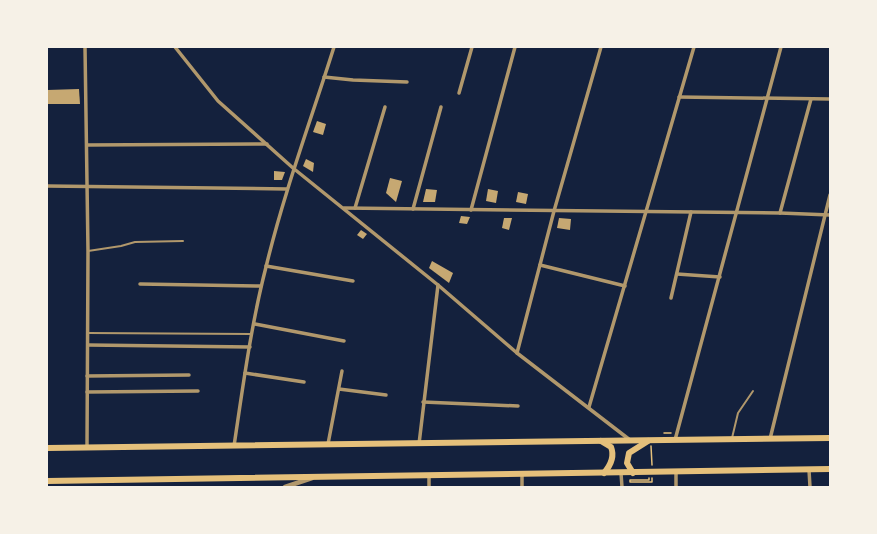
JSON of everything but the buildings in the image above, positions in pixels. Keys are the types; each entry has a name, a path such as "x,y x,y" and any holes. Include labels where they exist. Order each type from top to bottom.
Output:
{"main road":[{"path":"47,448 830,438"},
{"path":"600,440 611,448 612,451 612,460 604,473"},
{"path":"633,473 627,463 629,453 650,440"},
{"path":"47,481 651,472 676,473 830,469"}],"street":[{"path":"85,47 88,252 87,447"},
{"path":"175,47 218,101 293,168 438,285 517,353 630,440"},
{"path":"234,446 245,373 266,266 293,168 334,47"},
{"path":"459,93 472,47"},
{"path":"471,210 515,47"},
{"path":"517,353 554,212 601,47"},
{"path":"589,407 694,47"},
{"path":"675,440 781,47"},
{"path":"324,77 353,80 407,82"},
{"path":"679,97 830,99"},
{"path":"780,213 810,99"},
{"path":"355,208 385,106"},
{"path":"413,209 441,107"},
{"path":"87,145 267,144"},
{"path":"47,186 287,189"},
{"path":"770,439 830,195"},
{"path":"344,208 554,212 780,213 830,215"},
{"path":"671,298 691,212"},
{"path":"540,265 625,286"},
{"path":"266,266 353,281"},
{"path":"677,274 720,277"},
{"path":"140,284 261,286"},
{"path":"419,444 438,285"},
{"path":"254,324 344,341"},
{"path":"88,345 250,347"},
{"path":"328,445 342,371"},
{"path":"245,373 304,382"},
{"path":"87,376 189,375"},
{"path":"339,389 386,395"},
{"path":"87,392 198,391"},
{"path":"423,402 518,406"},
{"path":"809,470 810,487"},
{"path":"621,473 622,487"},
{"path":"676,473 676,487"},
{"path":"522,474 522,487"},
{"path":"429,476 429,487"},
{"path":"285,487 315,478"}],"lane":[{"path":"88,252 135,242 184,241"},
{"path":"88,333 253,334"},
{"path":"732,439 738,413 753,391"}],"path":[{"path":"650,440 652,482 630,482 630,480 649,480 651,472"}]}
